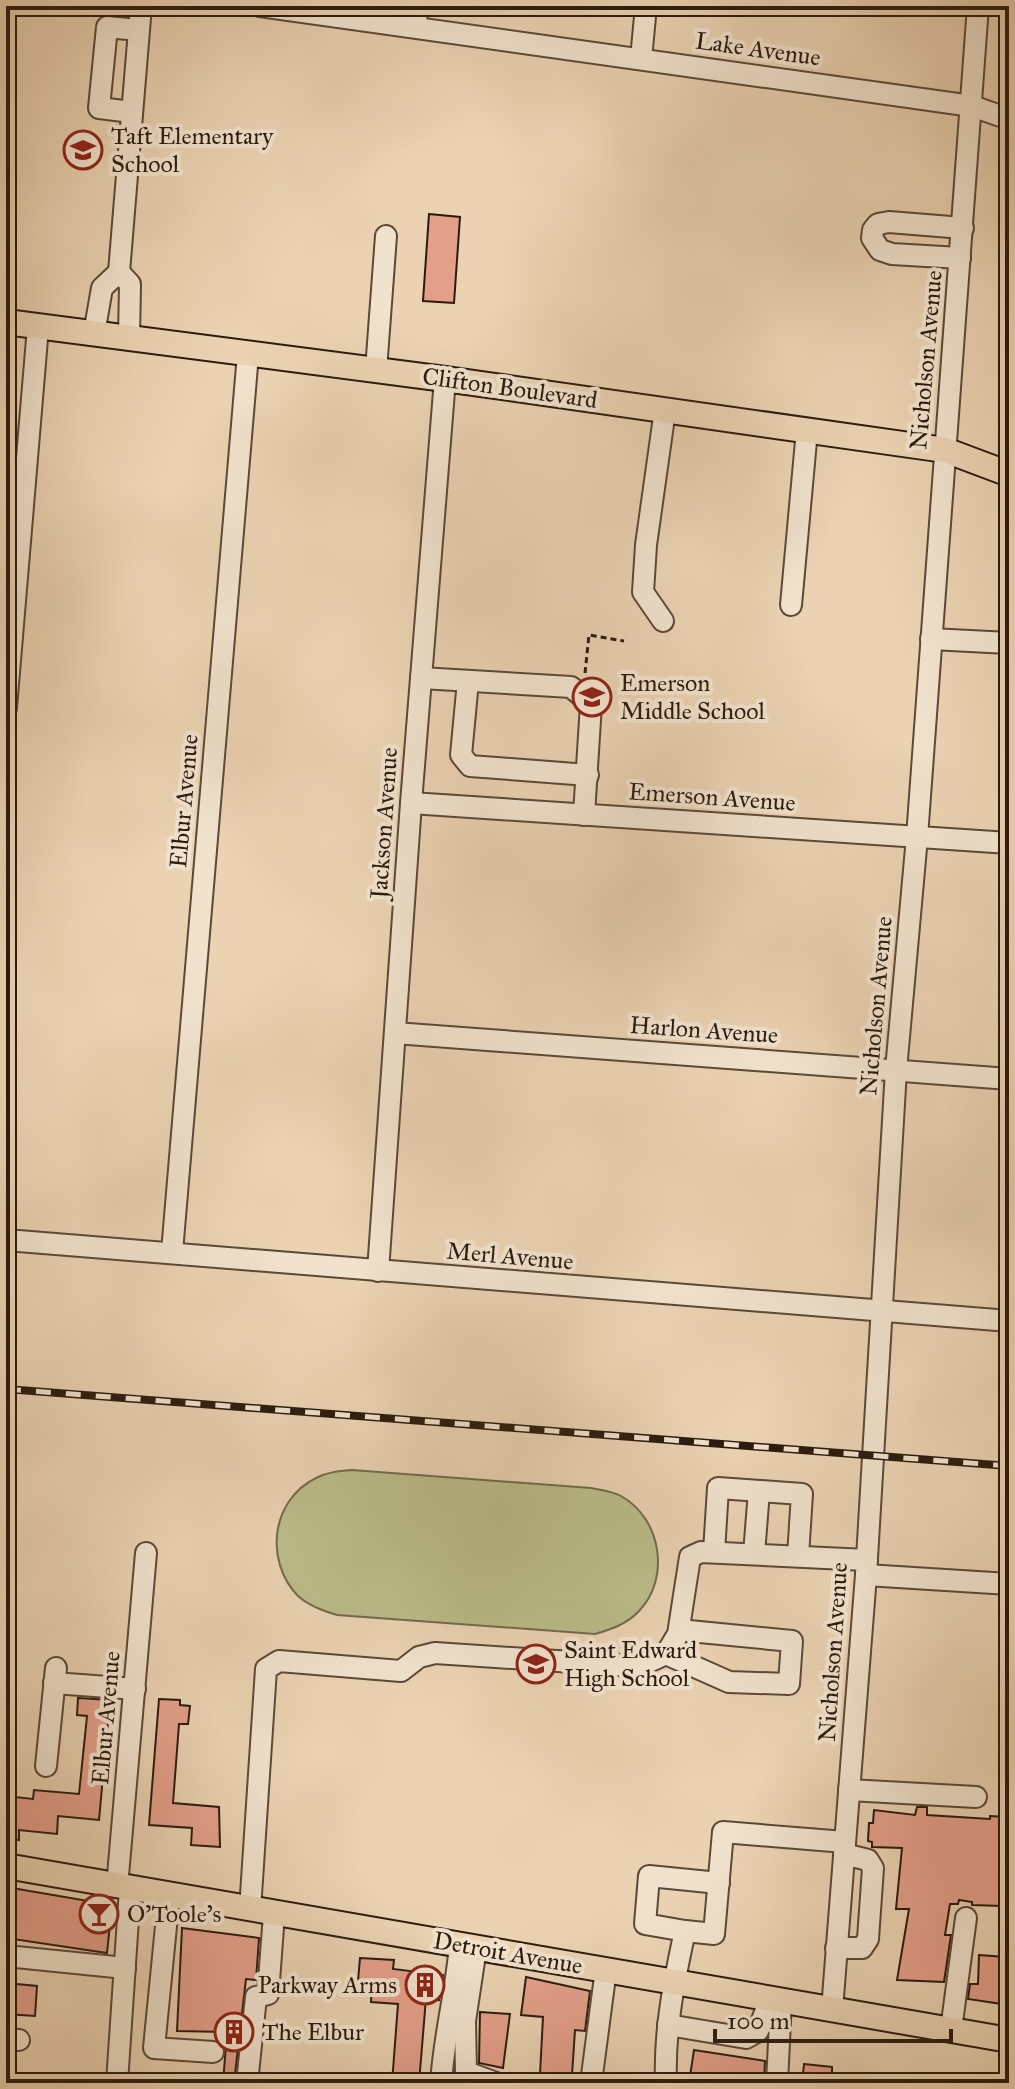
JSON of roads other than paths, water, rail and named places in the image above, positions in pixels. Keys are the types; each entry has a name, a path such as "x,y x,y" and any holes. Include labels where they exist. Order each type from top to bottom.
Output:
{"main road":[{"name":"Clifton Boulevard","path":"6,322 445,379 945,450 1009,474"},
{"name":"Detroit Avenue","path":"6,1866 1009,2040"}],"street":[{"path":"94,334 102,288 119,272 141,6"},
{"name":"Lake Avenue","path":"260,6 972,106 1009,119"},
{"path":"415,27 418,6"},
{"path":"641,59 646,6"},
{"name":"Nicholson Avenue","path":"832,2010 866,1567 896,1070 917,837 978,6"},
{"path":"132,112 99,108 107,27 138,30"},
{"path":"960,258 892,254 880,250 872,238 878,224 889,222 963,228"},
{"path":"376,370 386,236"},
{"path":"119,272 130,284 129,338"},
{"path":"6,708 38,327"},
{"name":"Elbur Avenue","path":"172,1252 248,354"},
{"name":"Jackson Avenue","path":"378,1271 445,379"},
{"path":"663,621 643,592 646,545 665,410"},
{"path":"791,605 807,430"},
{"path":"931,639 1009,643"},
{"path":"421,678 571,687 591,704 584,815"},
{"path":"468,681 461,755 470,766 588,775"},
{"name":"Emerson Avenue","path":"411,803 1009,843"},
{"name":"Harlon Avenue","path":"395,1033 1009,1079"},
{"name":"Merl Avenue","path":"6,1240 1009,1321"},
{"path":"714,1552 718,1488 802,1494 798,1556"},
{"path":"754,1554 759,1491"},
{"path":"247,2083 256,1997 268,1994 262,1912 266,1669 279,1661 401,1671 419,1657 435,1653 633,1666 666,1654 679,1630 690,1557 701,1552 798,1556 1009,1584"},
{"name":"Elbur Avenue","path":"117,2083 125,1968 124,1888 146,1553"},
{"path":"666,1654 729,1682 789,1684 792,1641 679,1630"},
{"path":"46,1766 55,1675 135,1689"},
{"path":"849,1790 976,1797"},
{"path":"719,1883 649,1876 645,1924 714,1934 719,1883 723,1832 844,1848 868,1860 873,1868 868,1939 862,1948 836,1948"},
{"path":"154,2048 169,1896"},
{"path":"951,2030 966,1918"},
{"path":"666,2083 664,2047 685,1931"},
{"path":"441,2083 444,2043 468,1946"},
{"path":"468,1946 466,2072 496,2083"},
{"path":"6,1956 125,1968"},
{"path":"591,2083 606,1969"},
{"path":"668,2025 746,2038 758,2031 775,2000"},
{"path":"775,2000 777,2083"},
{"path":"120,2046 213,2052"}],"railway":[{"path":"6,1389 1009,1466"}],"place":[{"name":"Taft Elementary School","path":"83,150"},
{"name":"Emerson Middle School","path":"592,697"},
{"name":"Saint Edward High School","path":"536,1664"},
{"name":"O'Toole's","path":"99,1914"},
{"name":"Parkway Arms","path":"425,1985"},
{"name":"The Elbur","path":"234,2032"}]}
